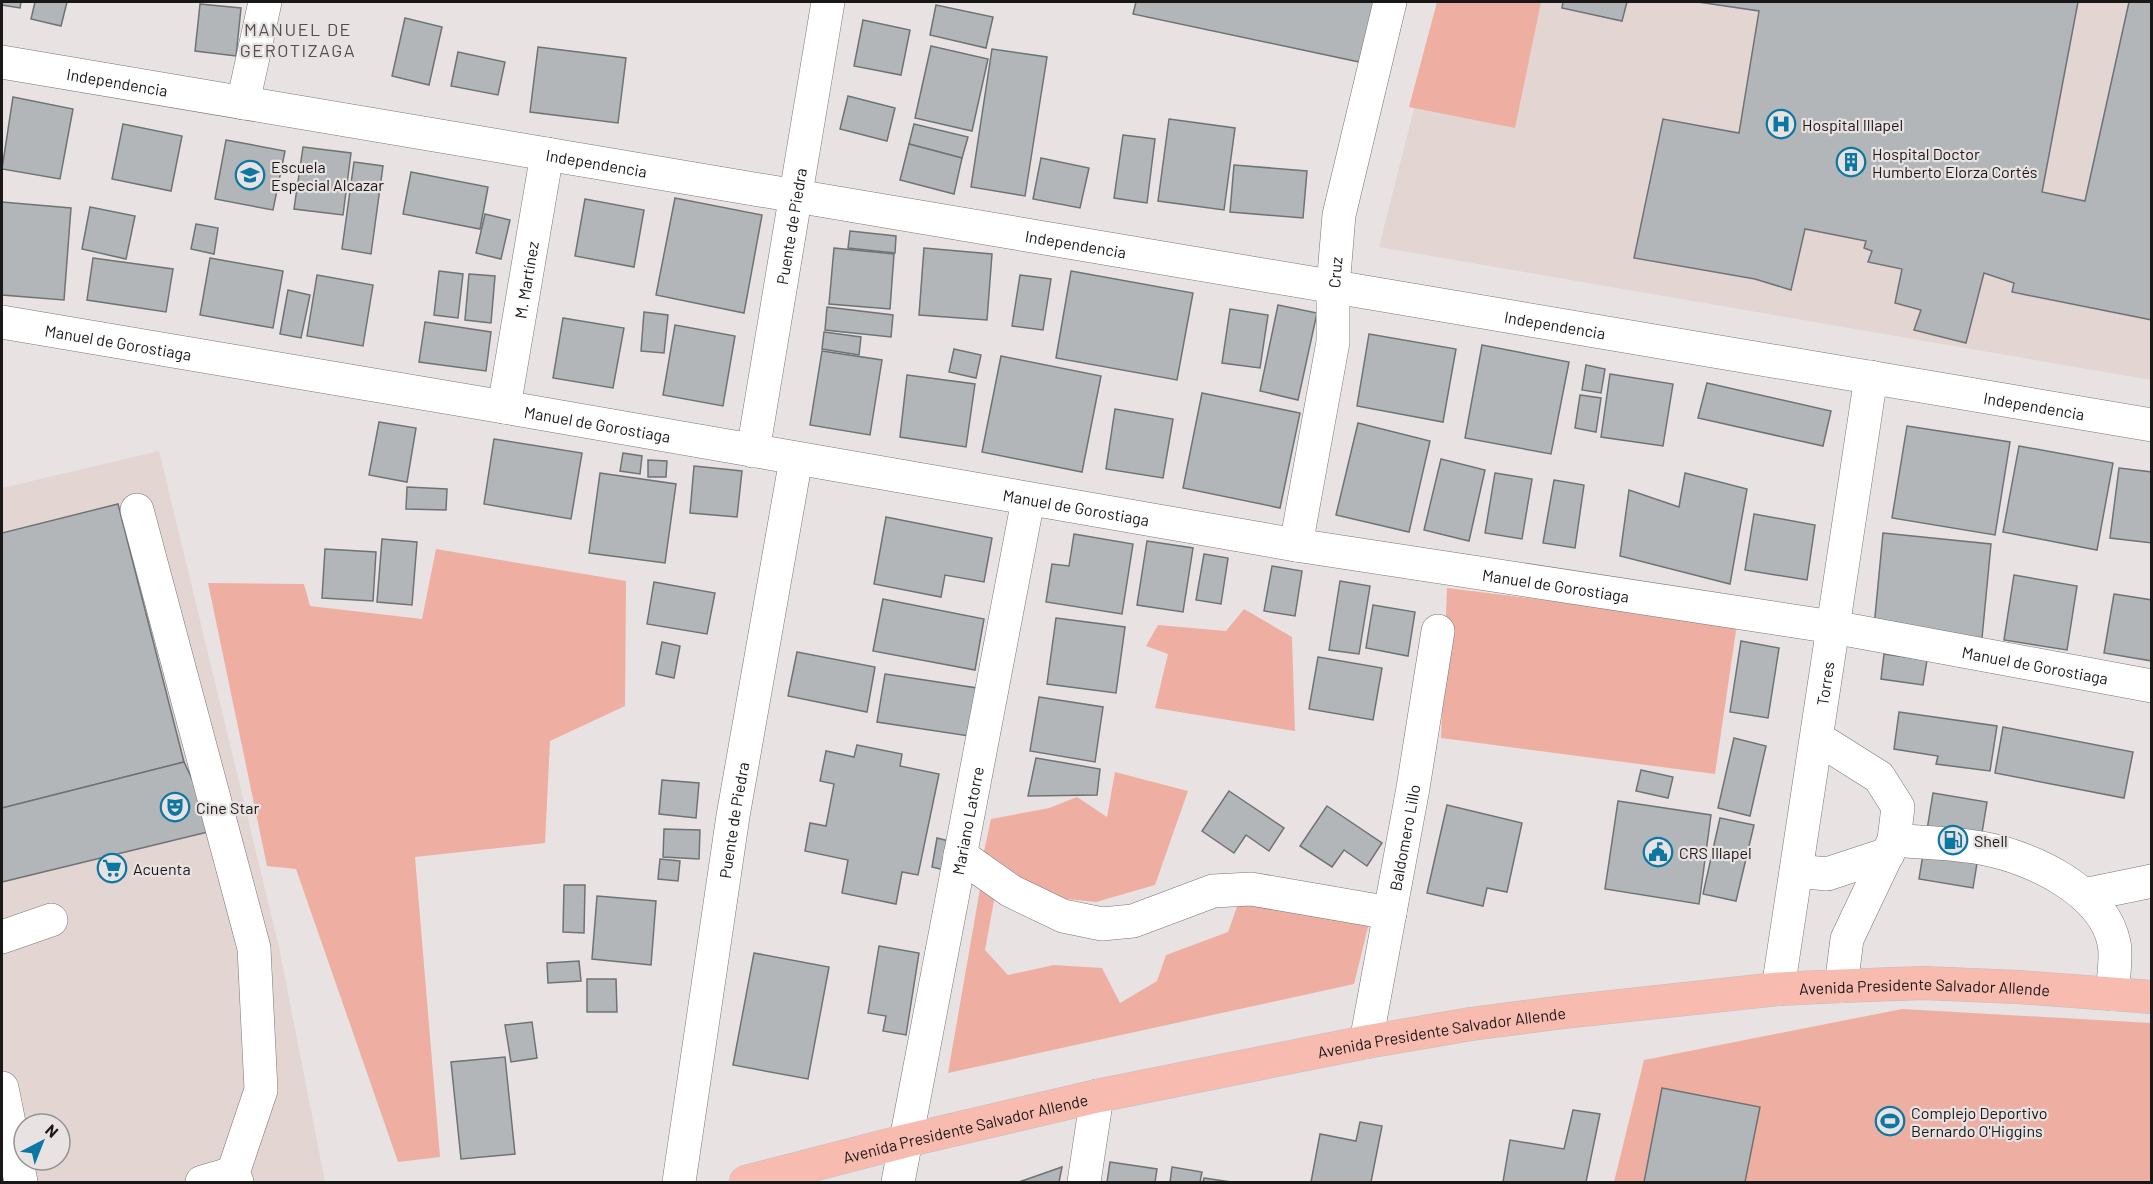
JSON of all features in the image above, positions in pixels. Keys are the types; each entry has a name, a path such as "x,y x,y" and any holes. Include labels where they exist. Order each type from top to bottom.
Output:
{"main road":[{"name":"Avenida Presidente Salvador Allende","path":"746,1182 778,1179 905,1141 1097,1096 1366,1042 1471,1024 1778,989 1841,986 1923,983 2018,987 2151,997"}],"street":[{"path":"243,103 265,2"},
{"name":"Puente de Piedra","path":"753,452 828,2"},
{"name":"Cruz","path":"1296,545 1333,342 1333,287 1339,215 1390,2"},
{"name":"Independencia","path":"2,62 2151,425"},
{"name":"M. Martínez","path":"504,406 547,154"},
{"name":"Manuel de Gorostiaga","path":"2,322 504,406 753,452 1296,545 1833,627 2151,686"},
{"name":"Torres","path":"1778,989 1871,377"},
{"name":"Puente de Piedra","path":"679,1182 733,816 796,459"},
{"name":"Mariano Latorre","path":"898,1182 1028,500"},
{"path":"137,510 254,948 261,1090 235,1178 202,1182"},
{"name":"Baldomero Lillo","path":"1366,1042 1413,788 1438,631"},
{"path":"1816,738 1879,777 1898,807 1891,847 1847,939 1841,986"},
{"path":"1797,871 1827,874 1891,847 1986,849 2023,860 2054,873 2084,896 2104,918 2114,944 2112,994"},
{"path":"960,855 1011,891 1063,915 1102,924 1133,921 1213,891 1251,889 1389,913"},
{"path":"2084,896 2151,881"},
{"path":"2,937 51,920"},
{"path":"2,1088 21,1182"},
{"path":"1084,1182 1097,1096"}],"shaded area":[{"path":"1437,2 1541,2 1515,128 1409,107"},
{"name":"Hospital Illapel","path":"1441,2 2151,2 2151,380 1379,247"},
{"path":"159,451 279,947 325,1182 2,1182 2,488"},
{"path":"436,549 626,581 625,706 550,741 545,843 415,857 440,1157 398,1162 296,869 267,866 208,583 304,584 310,606 422,619"},
{"path":"1447,588 1737,624 1715,774 1441,738"},
{"path":"1244,609 1292,637 1295,731 1155,708 1168,654 1146,646 1158,625 1226,631"},
{"path":"1115,772 1188,791 1155,885 1096,902 1037,896 981,865 991,819 1049,808 1077,797 1107,817"},
{"path":"980,889 996,890 985,950 1008,975 1054,965 1102,968 1120,1003 1157,981 1166,955 1228,932 1239,901 1369,923 1354,984 948,1073"},
{"name":"Complejo Deportivo Bernardo O'Higgins","path":"1902,1009 2151,1023 2151,1182 1614,1182 1644,1060"}],"building":[{"path":"2,2 21,2 20,8 2,5"},
{"path":"35,2 67,2 61,26 31,19"},
{"path":"1136,2 1374,2 1364,63 1133,14"},
{"path":"1563,2 1627,2 1622,21 1562,8"},
{"name":"Hospital Doctor Humberto Elorza Cortés","path":"1698,2 2078,2 2042,192 2085,201 2129,2 2152,2 2152,320 2012,292 2014,283 1984,273 1966,343 1914,330 1921,310 1895,303 1902,269 1868,262 1872,251 1864,248 1866,241 1805,229 1791,290 1755,279 1634,258 1663,119 1739,133 1759,11"},
{"path":"200,4 241,8 236,56 195,51"},
{"path":"936,5 993,17 986,48 930,35"},
{"path":"405,18 442,27 429,85 392,76"},
{"path":"863,20 910,30 901,75 854,66"},
{"path":"931,46 988,59 972,131 915,118"},
{"path":"538,47 626,58 618,123 530,112"},
{"path":"992,49 1047,57 1025,196 971,187"},
{"path":"458,52 505,62 498,95 451,86"},
{"path":"848,96 895,108 887,141 840,129"},
{"path":"13,97 73,109 60,179 2,169"},
{"path":"1169,119 1235,128 1224,210 1158,201"},
{"path":"123,124 182,136 171,191 112,179"},
{"path":"914,124 968,137 962,158 909,144"},
{"path":"1123,135 1155,139 1147,203 1114,198"},
{"name":"Escuela Especial Alcazar","path":"226,140 285,151 273,210 215,199"},
{"path":"909,144 962,158 954,194 900,180"},
{"path":"303,147 351,153 343,215 294,209"},
{"path":"1041,158 1089,168 1080,208 1033,199"},
{"path":"354,162 383,166 371,254 342,249"},
{"path":"1234,165 1307,171 1303,218 1230,212"},
{"path":"411,172 488,187 480,229 403,214"},
{"path":"675,198 762,215 744,313 656,295"},
{"path":"585,199 644,210 634,267 575,256"},
{"path":"2,202 71,208 64,300 2,295"},
{"path":"90,207 135,216 126,259 82,249"},
{"path":"485,214 510,220 501,259 476,253"},
{"path":"196,224 218,228 214,254 191,249"},
{"path":"850,231 896,236 895,253 848,248"},
{"path":"834,248 894,254 890,309 829,304"},
{"path":"924,248 992,254 987,320 919,315"},
{"path":"93,258 173,269 166,312 87,300"},
{"path":"210,258 283,271 273,328 200,315"},
{"path":"439,271 463,274 458,318 434,315"},
{"path":"1071,271 1193,293 1177,380 1056,358"},
{"path":"469,274 495,276 491,323 465,320"},
{"path":"317,275 373,285 363,346 307,336"},
{"path":"1020,275 1051,279 1043,330 1012,326"},
{"path":"288,290 310,295 301,338 280,334"},
{"path":"1278,305 1317,313 1298,400 1260,391"},
{"path":"827,307 893,315 891,337 825,330"},
{"path":"1230,309 1268,315 1260,368 1222,363"},
{"path":"644,312 668,315 664,353 641,351"},
{"path":"563,318 624,328 613,388 553,378"},
{"path":"425,322 491,332 486,371 419,362"},
{"path":"675,325 735,336 723,406 663,395"},
{"path":"824,332 861,337 859,355 822,349"},
{"path":"1369,334 1456,349 1443,422 1357,406"},
{"path":"1482,345 1569,362 1551,454 1465,438"},
{"path":"954,349 981,355 976,378 949,372"},
{"path":"822,351 882,360 870,435 810,425"},
{"path":"1001,356 1101,376 1082,472 982,452"},
{"path":"1586,365 1605,369 1601,393 1582,390"},
{"path":"1610,374 1673,384 1663,446 1601,437"},
{"path":"907,375 975,384 966,447 900,437"},
{"path":"1707,383 1831,411 1823,446 1698,418"},
{"path":"1202,393 1300,413 1280,508 1183,488"},
{"path":"1580,395 1601,398 1596,432 1575,428"},
{"path":"1115,409 1173,419 1163,478 1106,469"},
{"path":"379,422 416,428 407,482 369,475"},
{"path":"1358,423 1430,441 1409,532 1336,515"},
{"path":"1907,426 2010,442 1995,535 1892,518"},
{"path":"494,439 582,453 571,519 484,504"},
{"path":"2019,446 2113,463 2097,550 2003,532"},
{"path":"623,453 642,456 640,474 620,471"},
{"path":"1441,459 1485,470 1469,541 1424,530"},
{"path":"648,460 667,461 666,477 648,477"},
{"path":"694,466 742,471 737,517 690,513"},
{"path":"2119,468 2152,472 2152,543 2110,538"},
{"path":"600,473 676,484 665,563 589,553"},
{"path":"1495,473 1532,479 1522,539 1485,533"},
{"path":"1685,473 1747,489 1730,584 1620,556 1629,490 1679,507"},
{"path":"1554,480 1584,485 1575,548 1543,543"},
{"path":"407,487 447,489 446,510 406,509"},
{"path":"118,504 184,762 2,808 2,533"},
{"path":"1754,514 1815,525 1807,580 1745,570"},
{"path":"886,517 992,538 984,582 945,575 941,597 874,584"},
{"path":"1883,533 1991,544 1982,638 1874,627"},
{"path":"1074,534 1133,544 1122,614 1046,602 1052,564 1069,566"},
{"path":"382,539 417,542 412,605 377,602"},
{"path":"1147,541 1193,548 1183,612 1137,605"},
{"path":"325,549 376,552 373,601 322,598"},
{"path":"1204,554 1228,558 1221,604 1196,600"},
{"path":"1272,566 1302,571 1295,616 1264,611"},
{"path":"2014,575 2077,586 2067,650 2004,640"},
{"path":"1340,581 1370,586 1359,654 1329,650"},
{"path":"654,582 715,593 707,634 647,624"},
{"path":"2114,594 2152,600 2152,661 2104,653"},
{"path":"883,599 984,619 975,670 873,651"},
{"path":"1373,605 1415,612 1408,656 1366,648"},
{"path":"1056,618 1125,627 1116,693 1047,684"},
{"path":"1741,641 1779,648 1768,718 1730,712"},
{"path":"662,642 680,646 674,678 656,674"},
{"path":"797,652 875,667 867,712 788,696"},
{"path":"1884,654 1927,660 1923,685 1881,679"},
{"path":"1318,657 1382,668 1373,720 1309,709"},
{"path":"885,674 977,688 969,736 877,722"},
{"path":"1039,697 1103,707 1095,762 1030,751"},
{"path":"1899,712 1997,726 1990,771 1936,764 1938,756 1894,749"},
{"path":"2003,727 2133,752 2124,798 1995,773"},
{"path":"1734,738 1766,746 1750,816 1718,808"},
{"path":"857,745 902,754 900,766 939,774 918,875 902,872 896,904 842,893 848,860 805,851 810,823 826,826 834,784 820,781 826,751 854,757"},
{"path":"1036,758 1100,769 1097,795 1028,796"},
{"path":"184,762 216,830 2,882 2,808"},
{"path":"1641,770 1673,777 1668,798 1636,791"},
{"path":"662,780 699,783 696,818 659,814"},
{"path":"1229,791 1284,828 1269,851 1246,835 1234,853 1202,831"},
{"name":"Shell","path":"1933,793 1987,802 1973,888 1919,879"},
{"name":"CRS Illapel","path":"1618,801 1711,815 1699,904 1605,889"},
{"path":"1447,805 1522,823 1507,892 1487,888 1483,906 1427,893"},
{"path":"1327,806 1382,843 1367,866 1344,850 1332,867 1300,846"},
{"path":"1720,818 1754,825 1736,901 1703,894"},
{"path":"664,829 700,830 699,859 663,857"},
{"path":"937,838 949,841 944,870 932,867"},
{"path":"660,859 680,861 678,881 658,879"},
{"path":"564,885 585,885 584,933 563,932"},
{"path":"597,896 656,901 651,965 592,959"},
{"path":"879,946 919,953 906,1035 883,1031 886,1016 868,1013"},
{"path":"754,953 829,967 808,1079 733,1065"},
{"path":"579,961 581,981 548,983 547,963"},
{"path":"587,979 616,979 617,1012 587,1012"},
{"path":"532,1022 537,1058 511,1062 505,1025"},
{"path":"505,1057 515,1154 461,1159 451,1062"},
{"path":"1662,1088 1760,1107 1745,1182 1644,1182"},
{"path":"1573,1110 1600,1114 1586,1182 1503,1182 1510,1140 1564,1149"},
{"path":"1360,1122 1382,1126 1371,1182 1311,1182 1320,1134 1356,1141"},
{"path":"1110,1162 1157,1169 1155,1182 1107,1182"},
{"path":"1062,1167 1059,1182 1019,1182"},
{"path":"1172,1167 1202,1172 1200,1182 1170,1182"},
{"path":"1204,1178 1231,1182 1203,1182"}],"place":[{"name":"Hospital Illapel","path":"1781,124"},
{"name":"Hospital Doctor Humberto Elorza Cortés","path":"1851,162"},
{"name":"Escuela Especial Alcazar","path":"250,175"},
{"name":"Cine Star","path":"175,807"},
{"name":"Shell","path":"1953,840"},
{"name":"CRS Illapel","path":"1658,852"},
{"name":"Acuenta","path":"112,868"},
{"name":"Complejo Deportivo Bernardo O'Higgins","path":"1890,1121"}],"district":[{"name":"MANUEL DE GEROTIZAGA","path":"298,39"}]}
